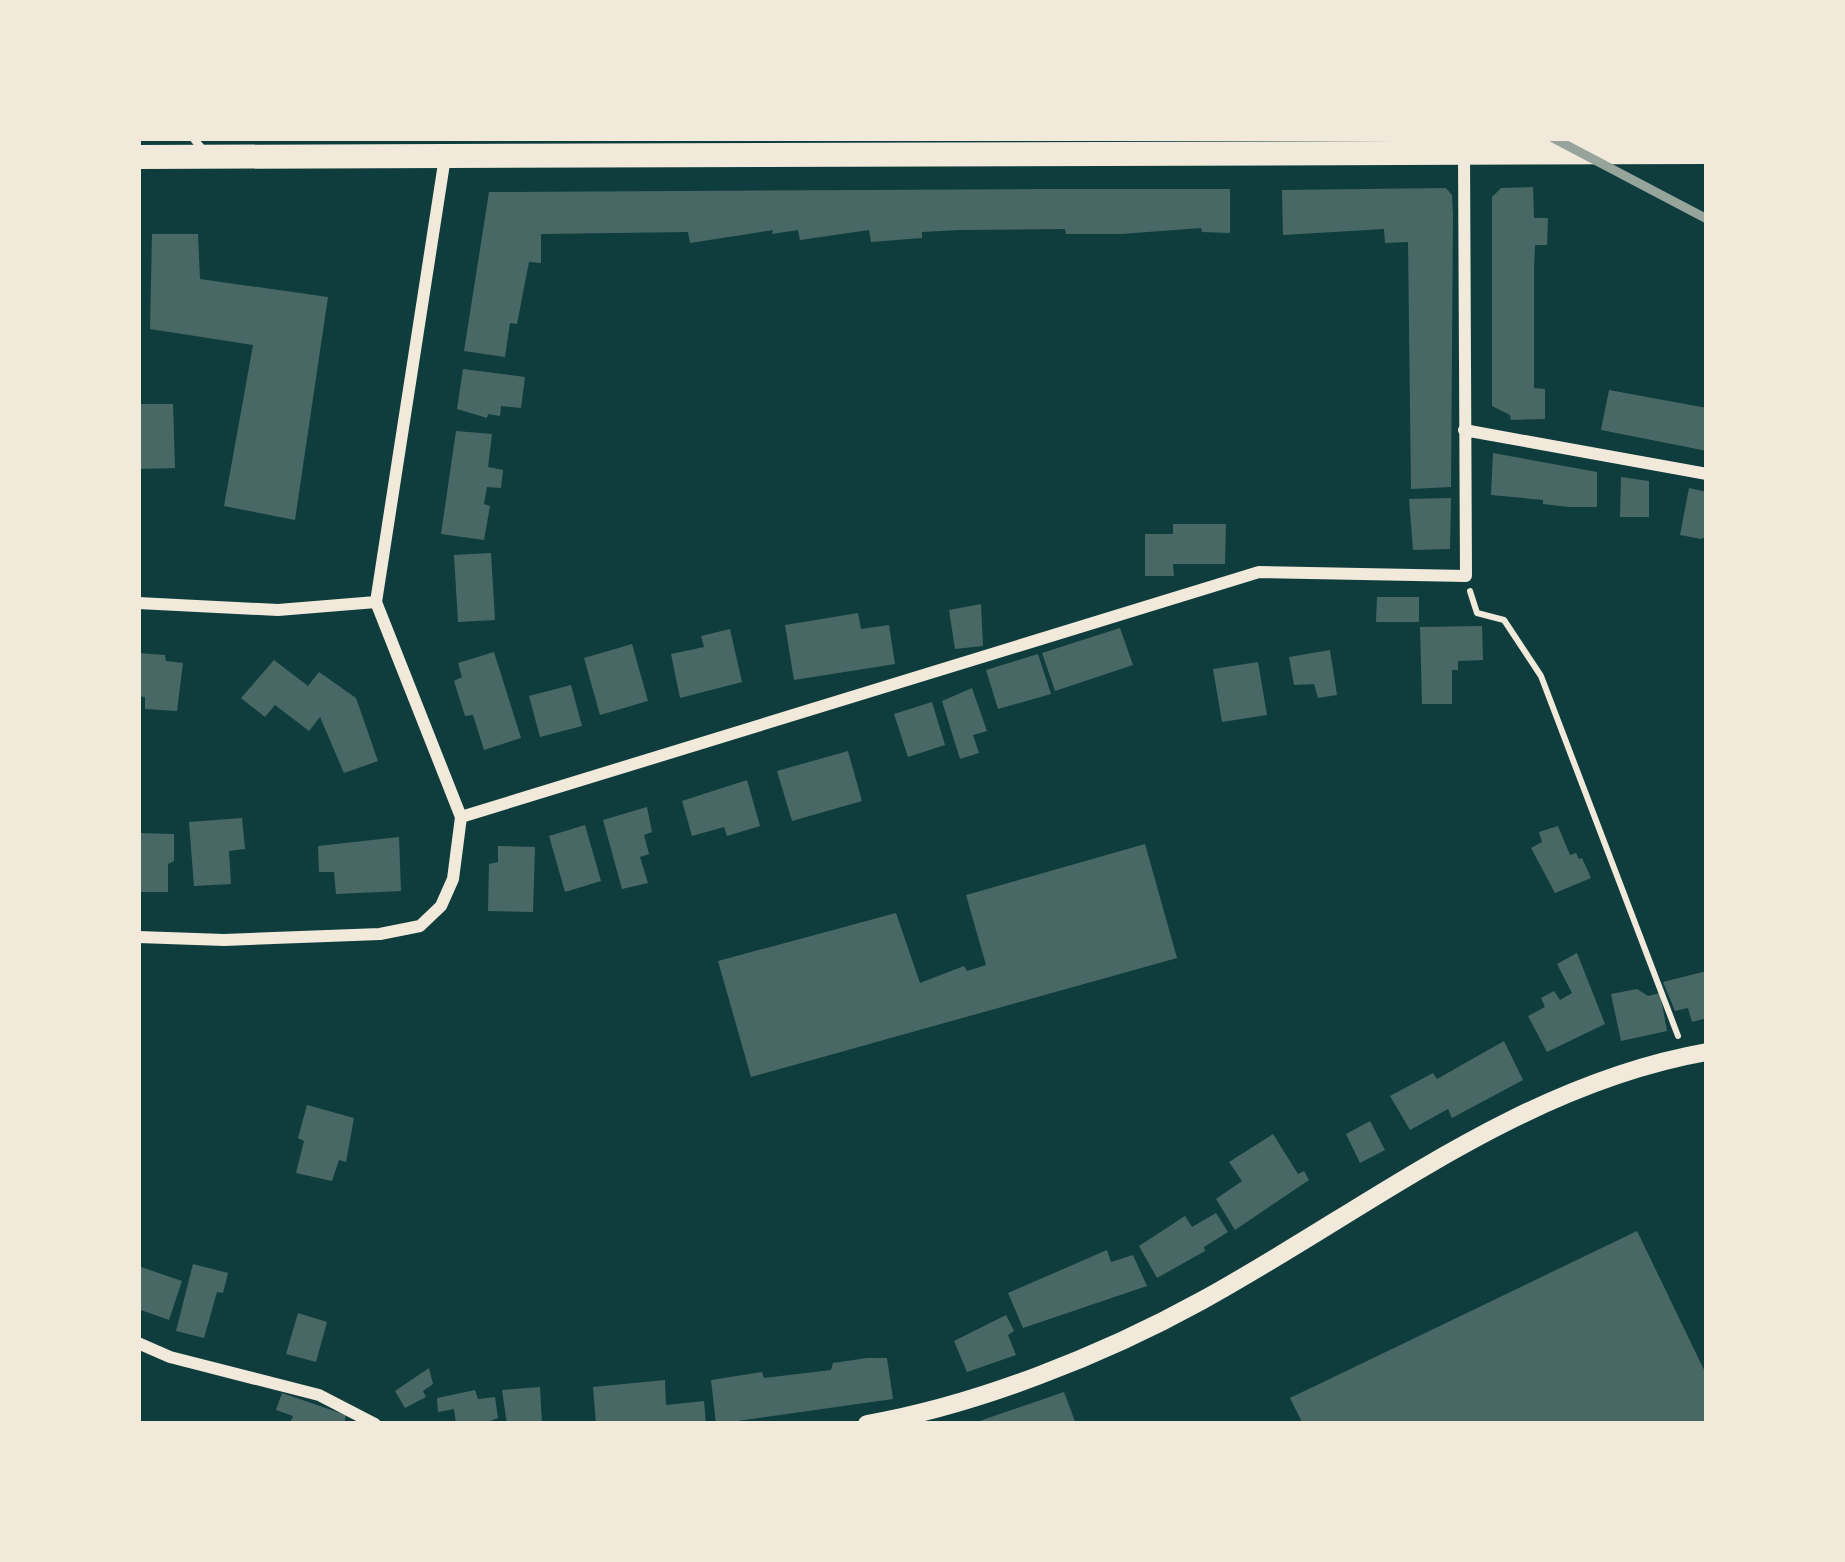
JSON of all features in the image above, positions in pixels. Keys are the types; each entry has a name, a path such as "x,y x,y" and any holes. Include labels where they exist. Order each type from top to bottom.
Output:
{"main road":[{"path":"138,157 201,147 445,156 599,147 1707,152"}],"street":[{"path":"461,817 1259,572 1466,576 1464,152"},
{"path":"138,937 380,934 420,926 441,906 453,879 461,817 376,602 445,156"},
{"path":"1464,430 1707,474"},
{"path":"138,603 278,610 376,602"},
{"path":"867,1424 900,1421 1093,1352 1198,1303 1528,1110 1627,1070 1707,1052"},
{"path":"138,1343 170,1357 319,1396 375,1424"}],"path":[{"path":"1477,613 1504,620 1541,676 1686,1056"}],"building":[{"path":"1533,187 1534,218 1548,218 1547,245 1535,245 1534,270 1534,388 1545,389 1545,419 1511,420 1492,406 1492,197 1501,188"},
{"path":"1446,188 1452,195 1453,215 1451,487 1411,489 1408,242 1385,243 1384,229 1283,235 1282,190"},
{"path":"1230,189 1230,233 1202,232 1201,228 1121,234 1066,234 1065,229 959,230 871,242 869,230 800,240 798,230 772,234 773,230 690,243 688,232 541,234 541,263 529,262 505,357 464,351 489,192"},
{"path":"152,234 198,234 200,279 328,297 295,520 224,506 253,345 150,329"},
{"path":"463,369 525,377 521,408 501,406 500,416 488,414 487,418 457,409"},
{"path":"1609,390 1707,408 1707,451 1601,430"},
{"path":"138,404 173,404 175,468 138,469"},
{"path":"456,431 492,434 488,467 503,470 501,488 487,487 484,504 490,506 484,540 441,534"},
{"path":"1493,453 1597,472 1597,507 1491,495"},
{"path":"1621,477 1649,481 1649,517 1620,517"},
{"path":"1689,488 1707,492 1707,536 1701,539 1680,535"},
{"path":"1451,498 1450,549 1413,550 1409,499"},
{"path":"1173,524 1226,524 1225,564 1173,564 1174,576 1145,576 1145,534 1173,534"},
{"path":"491,553 495,620 458,622 454,555"},
{"path":"1377,597 1419,597 1419,622 1376,622"},
{"path":"981,604 983,646 955,649 949,610"},
{"path":"858,613 861,629 889,625 895,664 794,680 785,625"},
{"path":"1482,626 1483,660 1458,661 1458,670 1452,670 1452,704 1422,704 1420,627"},
{"path":"1120,628 1133,665 1055,691 1042,653"},
{"path":"730,629 742,682 680,698 671,654 704,647 701,636"},
{"path":"632,644 648,701 600,715 584,658"},
{"path":"1330,650 1337,695 1318,698 1314,684 1294,685 1289,657"},
{"path":"494,652 521,738 484,750 473,715 465,716 454,681 462,677 458,663"},
{"path":"138,653 165,655 166,661 183,663 177,711 145,709 145,697 138,696"},
{"path":"1038,654 1051,694 998,709 986,670"},
{"path":"274,660 308,686 319,672 356,698 378,761 344,773 320,717 309,731 275,705 265,717 241,698"},
{"path":"1258,662 1267,715 1222,722 1213,669"},
{"path":"571,685 582,726 540,737 529,696"},
{"path":"972,688 987,731 973,735 979,753 960,759 942,701"},
{"path":"932,702 945,745 908,757 894,714"},
{"path":"848,751 862,801 792,821 777,771"},
{"path":"747,780 760,826 727,836 724,827 692,836 682,801"},
{"path":"647,807 652,832 644,835 649,854 640,857 648,883 622,889 603,820"},
{"path":"242,818 245,849 229,851 231,884 194,886 189,822"},
{"path":"585,825 601,881 565,892 549,836"},
{"path":"1558,826 1570,855 1582,858 1591,878 1555,893 1531,848 1542,842 1539,832"},
{"path":"138,833 174,834 168,892 138,892"},
{"path":"399,837 401,891 336,894 334,872 319,872 318,846"},
{"path":"1145,844 1177,958 751,1077 718,961 896,913 920,983 964,966 967,971 986,965 966,895"},
{"path":"498,846 535,847 533,912 488,911 489,864 498,862"},
{"path":"1577,953 1605,1024 1547,1052 1528,1016 1545,1007 1541,998 1554,991 1560,1000 1572,993 1557,964"},
{"path":"1707,971 1707,1018 1692,1022 1688,1008 1675,1011 1663,982"},
{"path":"1637,989 1648,996 1660,993 1667,1031 1621,1041 1611,994"},
{"path":"1504,1041 1523,1080 1452,1118 1448,1109 1410,1130 1390,1096 1433,1073 1437,1079"},
{"path":"307,1105 354,1118 346,1162 339,1160 332,1181 296,1173 304,1141 298,1138"},
{"path":"1370,1121 1385,1150 1360,1163 1346,1134"},
{"path":"1273,1134 1298,1174 1304,1171 1309,1180 1235,1230 1216,1199 1242,1181 1229,1162"},
{"path":"1216,1213 1228,1232 1157,1278 1139,1246 1185,1216 1192,1227"},
{"path":"1637,1231 1707,1376 1707,1424 1303,1424 1290,1398"},
{"path":"1107,1250 1111,1262 1133,1255 1147,1286 1023,1328 1008,1293"},
{"path":"193,1264 228,1273 223,1293 217,1292 204,1338 176,1331"},
{"path":"138,1266 182,1281 169,1320 138,1309"},
{"path":"298,1313 327,1322 316,1362 286,1354"},
{"path":"1006,1315 1014,1331 1008,1335 1016,1355 967,1372 954,1341"},
{"path":"887,1358 893,1399 716,1424 711,1380 762,1372 764,1378 831,1370 833,1363"},
{"path":"429,1368 433,1384 423,1391 426,1397 405,1408 395,1391"},
{"path":"665,1380 666,1405 704,1401 706,1424 596,1424 593,1387"},
{"path":"540,1387 542,1424 507,1424 502,1390"},
{"path":"475,1390 478,1399 495,1397 498,1418 483,1424 456,1424 454,1409 438,1412 437,1398"},
{"path":"1064,1392 1076,1424 973,1424 988,1418"},
{"path":"282,1393 346,1415 344,1424 291,1421 293,1416 276,1410"}],"railway":[{"path":"1553,138 1707,219"}]}
